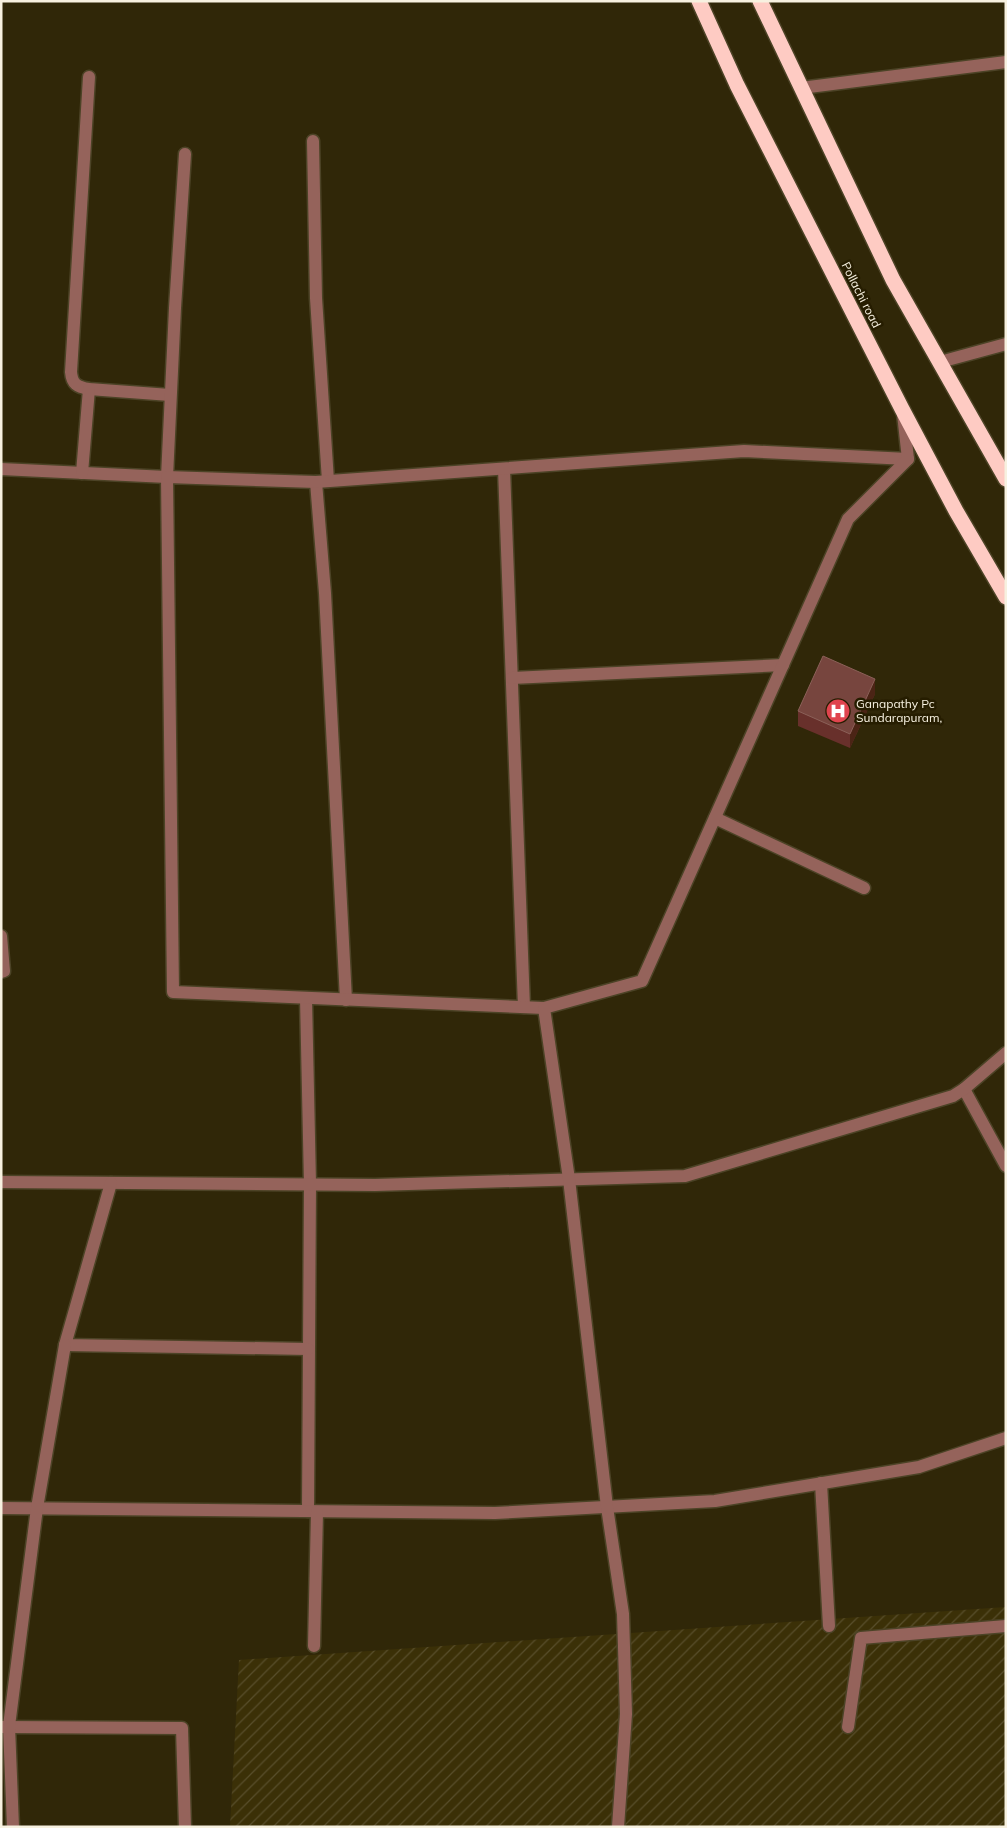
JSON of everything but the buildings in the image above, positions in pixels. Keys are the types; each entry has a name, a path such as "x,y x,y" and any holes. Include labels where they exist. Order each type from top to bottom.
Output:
{"highway":[{"name":"Pollachi road","path":"699,1 737,85 902,409 956,511 1006,597"},
{"path":"760,1 892,280 1006,479"}],"street":[{"path":"801,88 1006,62"},
{"path":"89,77 71,372 72,381 78,387 89,389 170,395"},
{"path":"313,141 325,593 346,1000"},
{"path":"185,154 170,395 167,477 173,992 544,1008 642,982 848,518 908,459"},
{"path":"940,362 1006,344"},
{"path":"82,473 89,389"},
{"path":"902,409 908,459"},
{"path":"1,469 322,482 744,451 908,459"},
{"path":"504,468 524,1007"},
{"path":"512,678 783,665"},
{"path":"715,818 864,888"},
{"path":"1,936 4,972 1,972"},
{"path":"306,998 310,1184 308,1349 313,1511 314,1646"},
{"path":"544,1008 569,1179 607,1507 622,1614 626,1714 618,1827"},
{"path":"1,1182 375,1185 685,1176 953,1096 1006,1053"},
{"path":"964,1089 1006,1166"},
{"path":"13,1827 5,1726 37,1508 65,1345 111,1183"},
{"path":"65,1345 308,1349"},
{"path":"1,1508 495,1513 715,1500 919,1467 1006,1438"},
{"path":"821,1483 830,1626"},
{"path":"848,1727 861,1638 1006,1626"},
{"path":"5,1726 182,1728 185,1827"}],"shaded area":[{"path":"1006,1607 1006,1827 230,1827 239,1660"}],"place":[{"name":"Ganapathy Pc Sundarapuram,","path":"838,711"}]}
